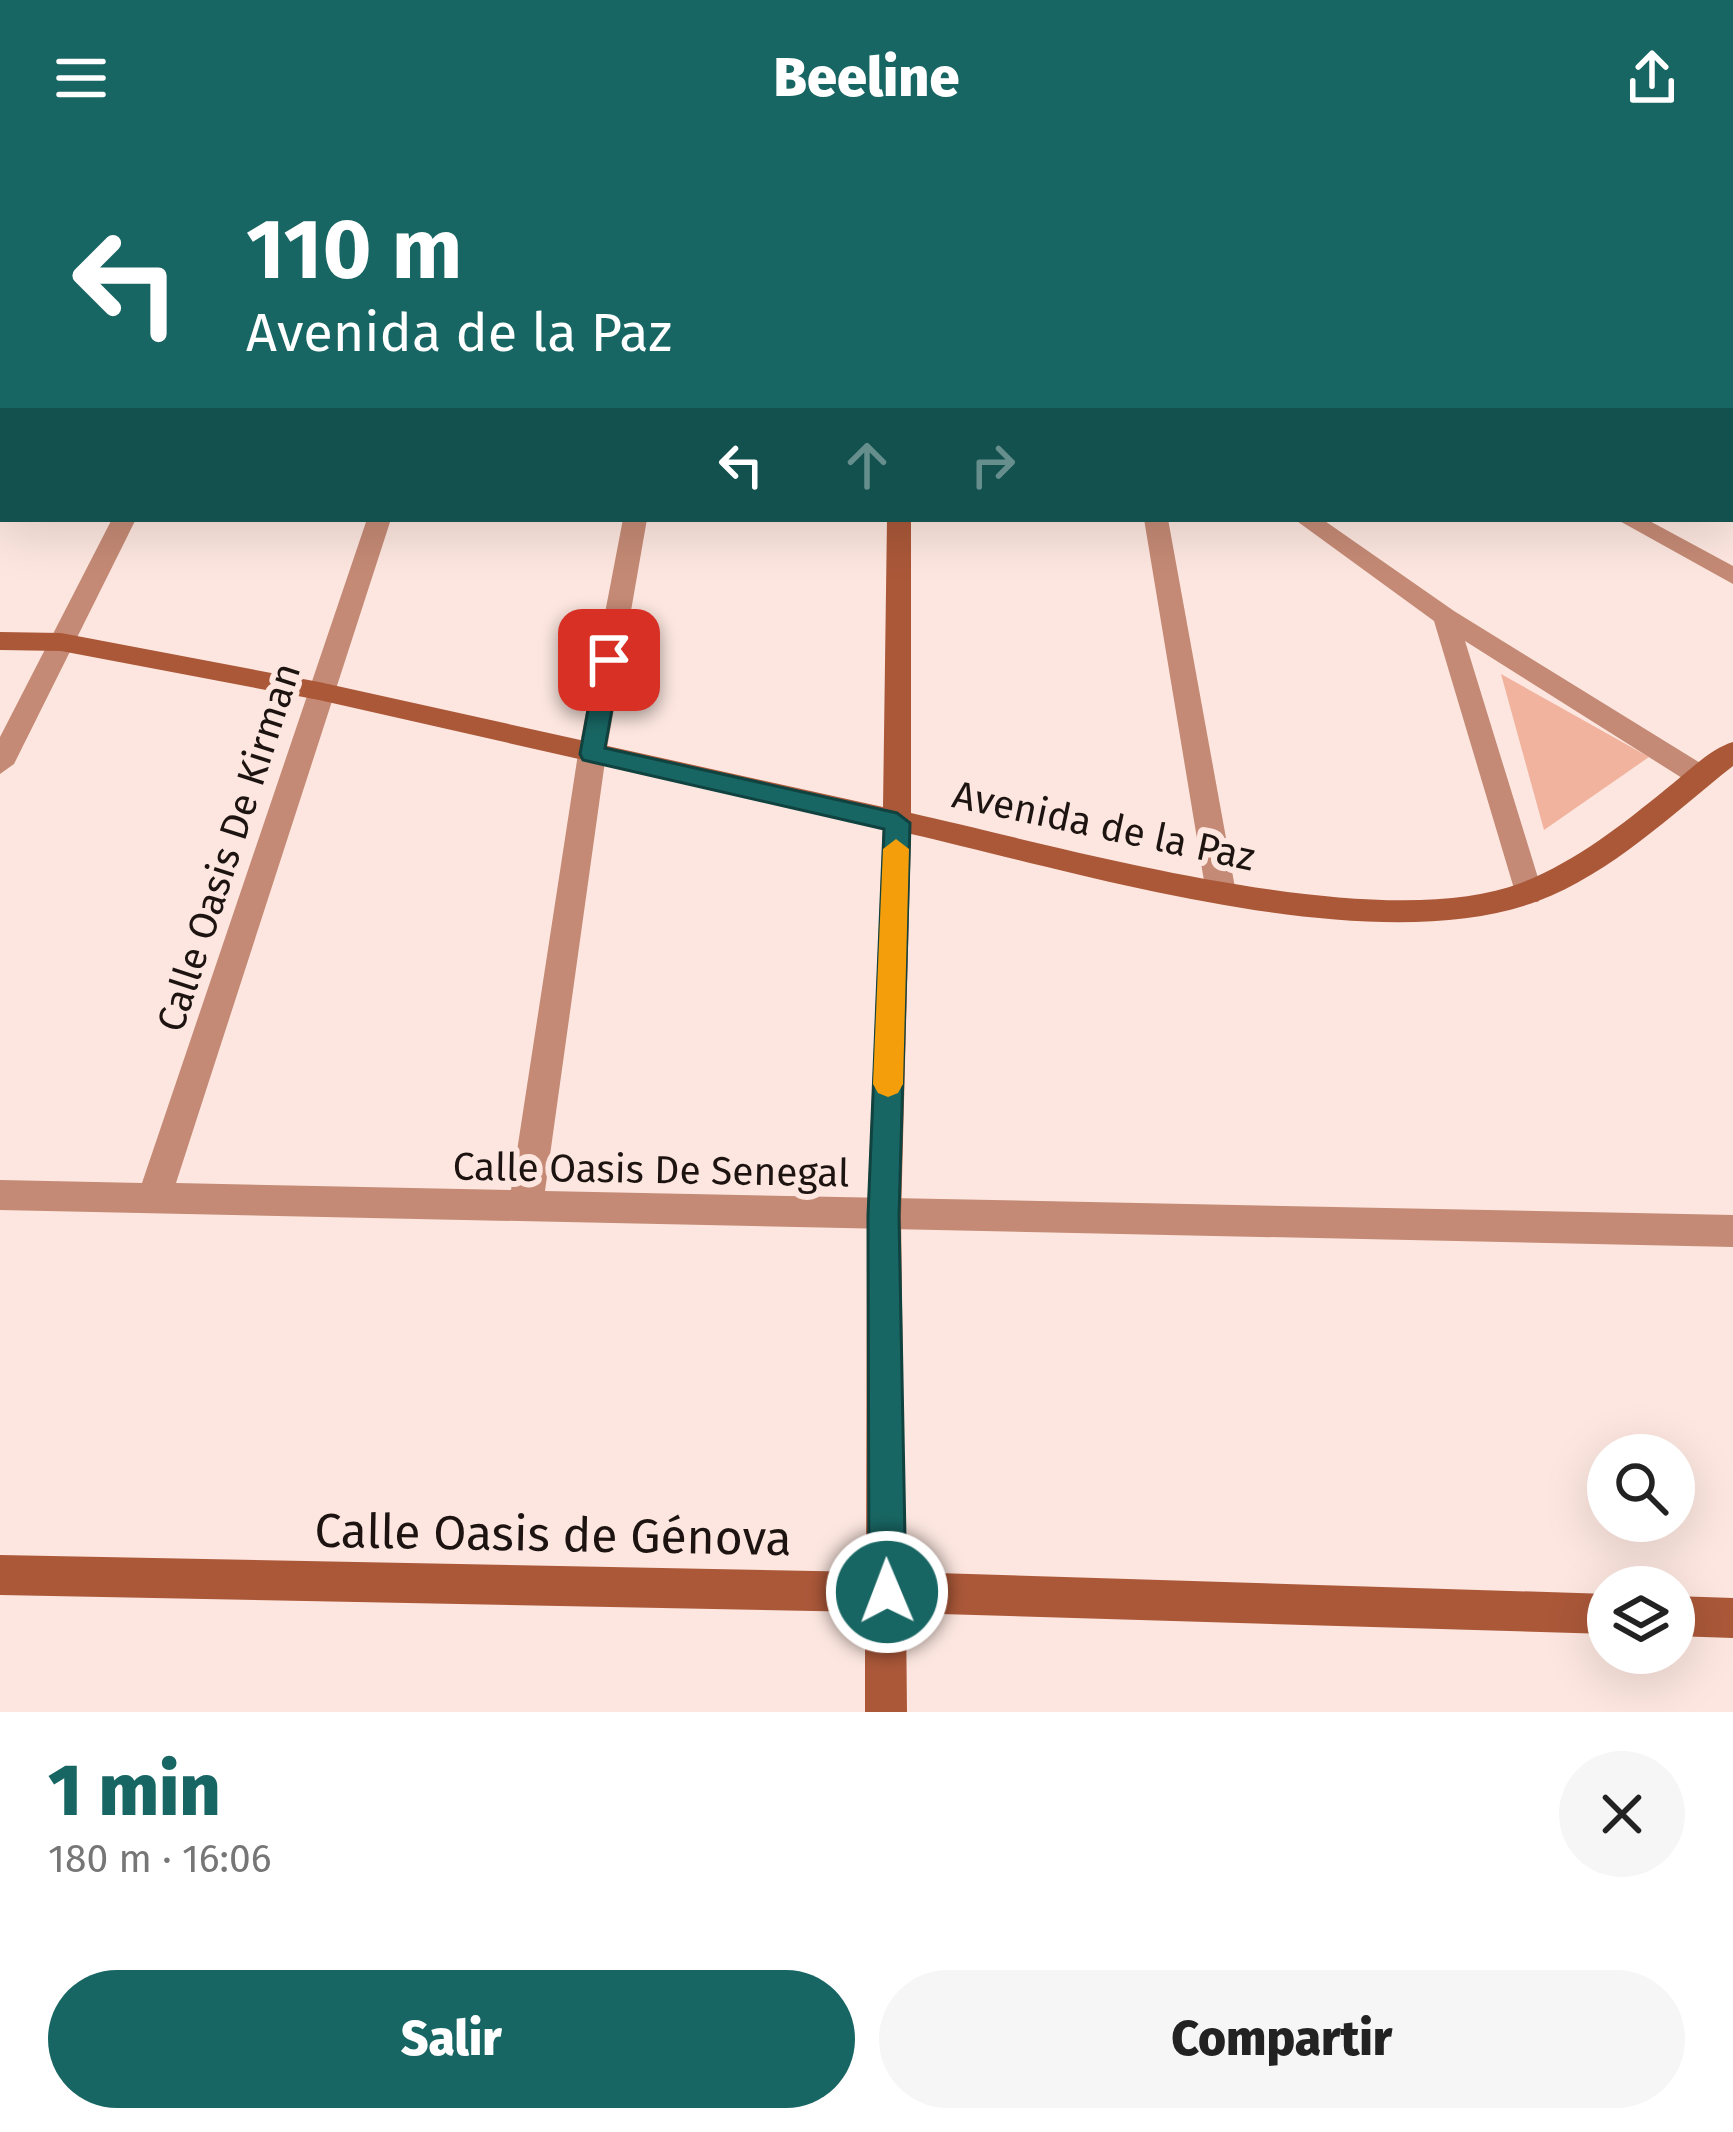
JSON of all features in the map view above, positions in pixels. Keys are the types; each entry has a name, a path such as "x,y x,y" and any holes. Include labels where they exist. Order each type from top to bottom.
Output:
{"street":[{"path":"0,764 122,522"},
{"name":"Calle Oasis De Kirman","path":"153,1201 378,522"},
{"path":"525,1209 592,754 633,522"},
{"path":"886,1712 884,1216 897,823 899,522"},
{"path":"1157,522 1221,893"},
{"path":"1310,522 1445,617 1700,776"},
{"path":"1634,522 1733,576"},
{"path":"1445,617 1528,894"},
{"name":"Avenida de la Paz","path":"0,640 61,642 320,691 1221,893 1360,909 1491,902 1528,894 1576,868 1733,752"},
{"name":"Calle Oasis De Senegal","path":"0,1195 1733,1231"},
{"name":"Calle Oasis de Génova","path":"0,1575 887,1592 1587,1613"},
{"path":"1695,1617 1733,1618"}],"shaded area":[{"path":"1501,674 1649,757 1544,830"}],"slow traffic":[{"path":"888,1084 896,849"}],"route":[{"path":"609,660 592,754 897,823 884,1216 887,1592"}]}
